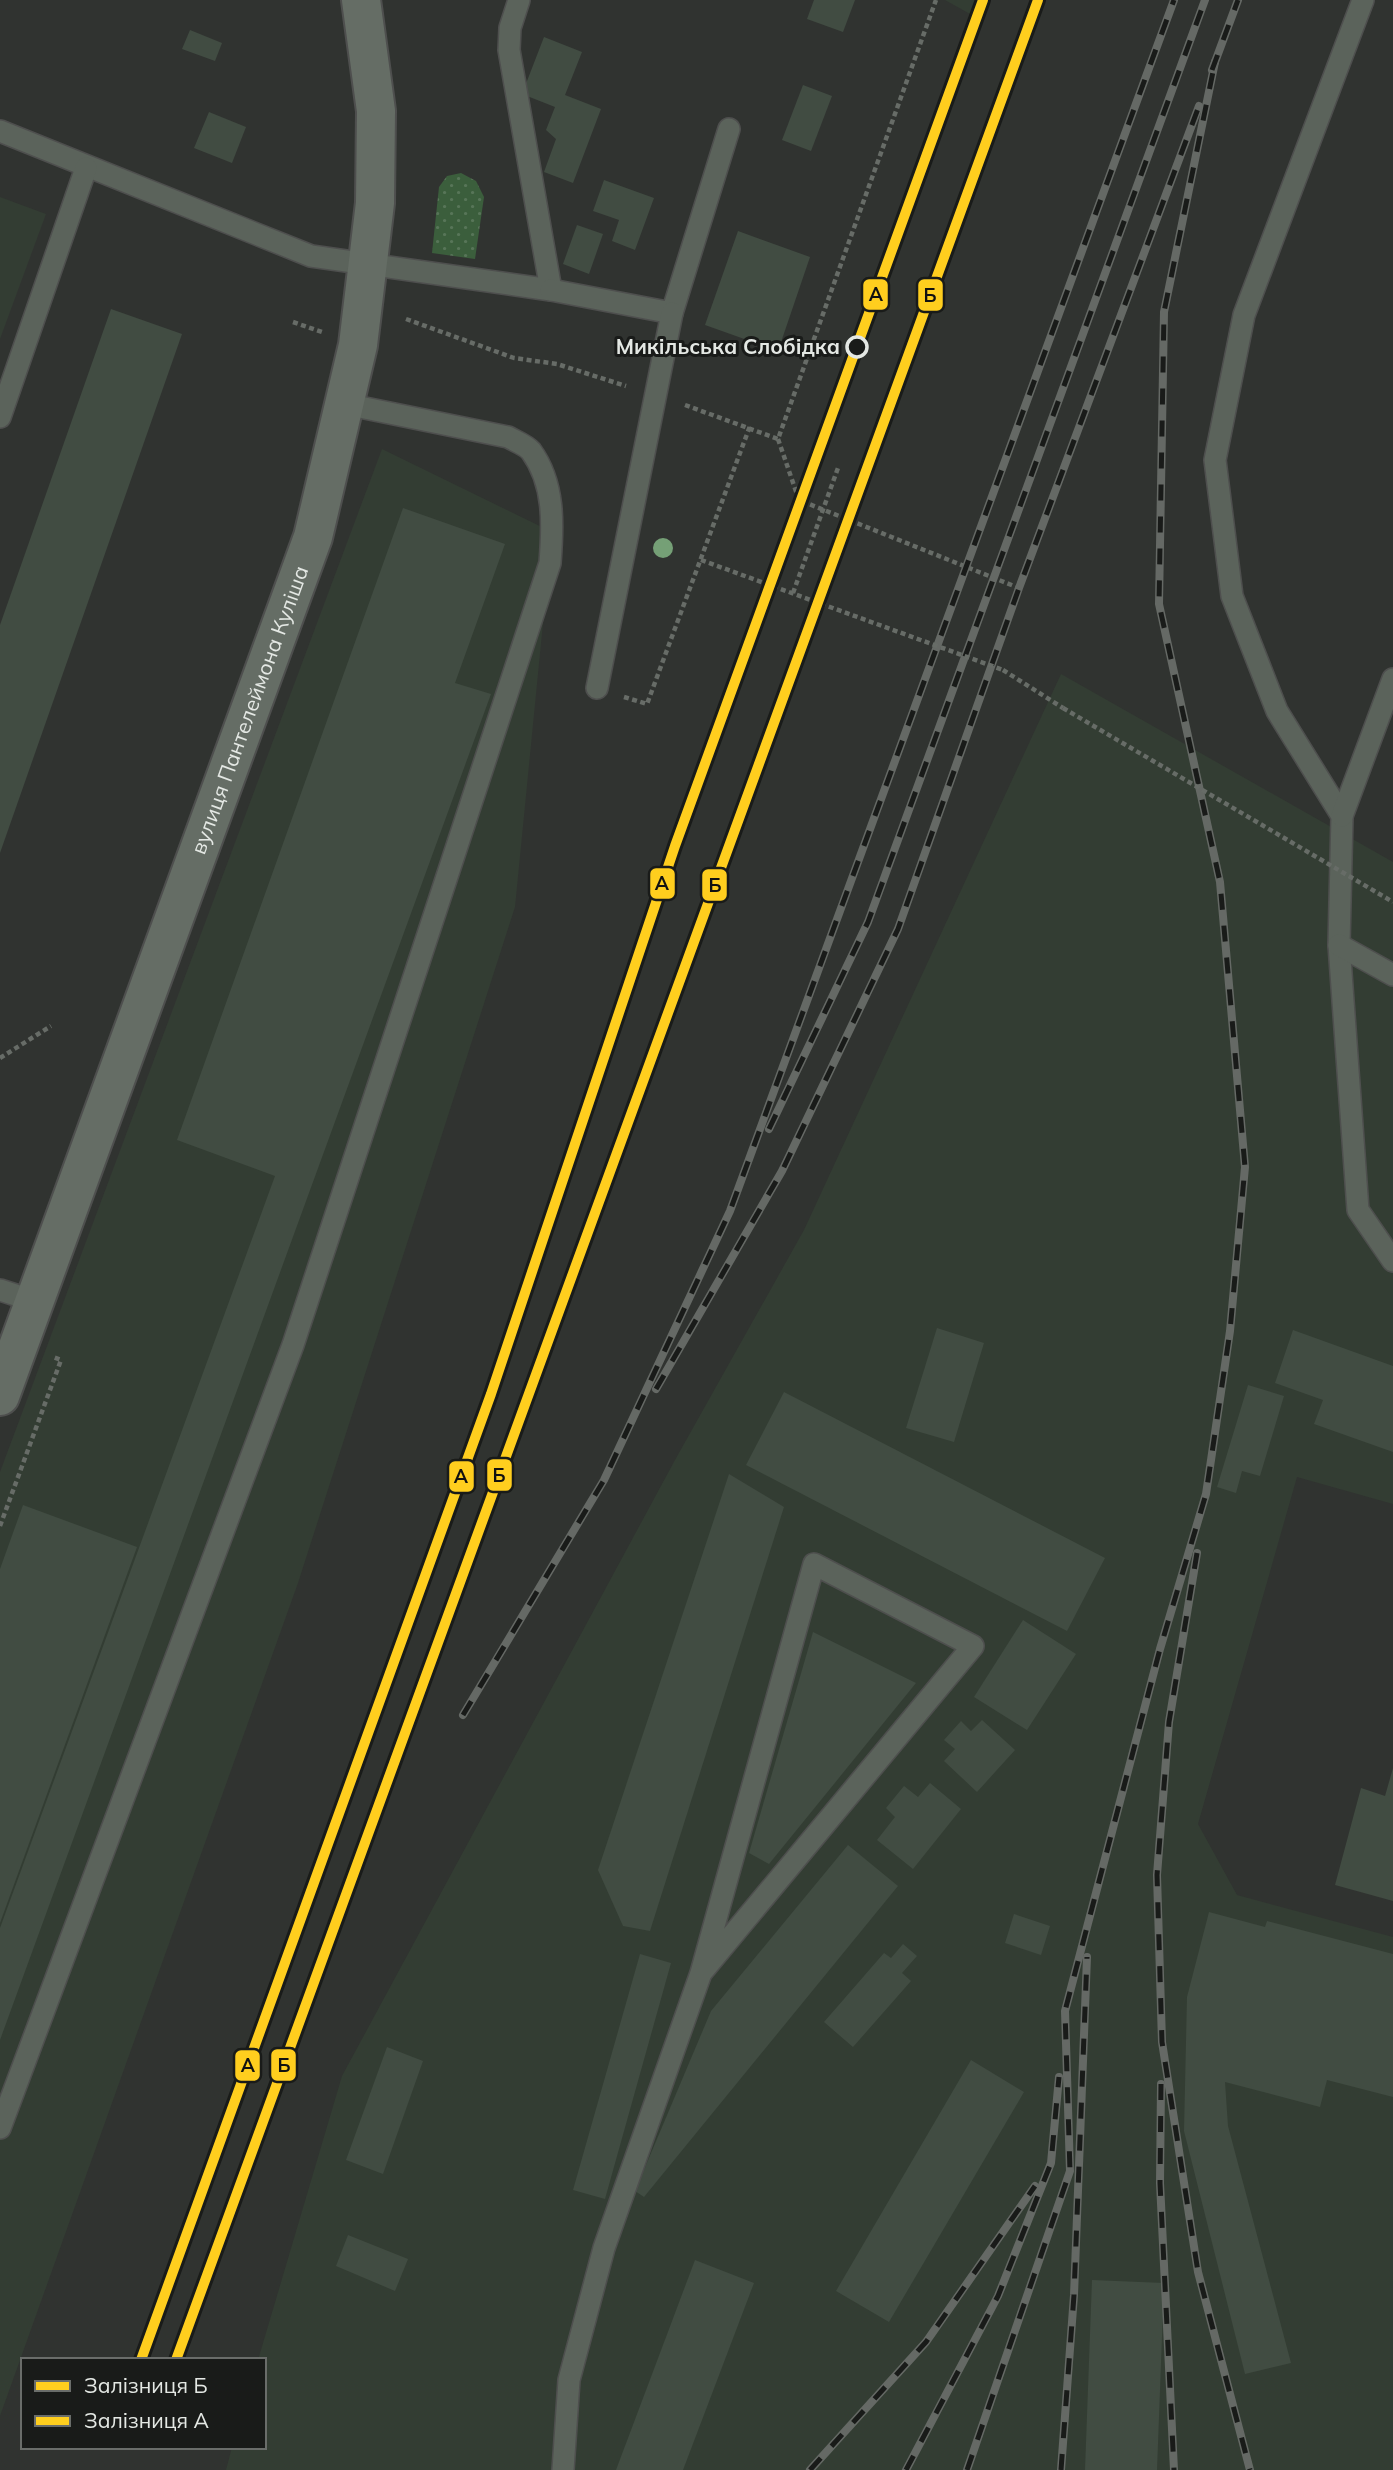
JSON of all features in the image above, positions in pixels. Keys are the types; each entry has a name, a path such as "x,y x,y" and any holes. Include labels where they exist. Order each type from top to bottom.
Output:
{"street":[{"name":"вулиця Пантелеймона Куліша","path":"0,1396 17,1295 313,537 358,345 375,203 376,111 361,0"}],"lane":[{"path":"519,0 510,28 509,50 551,290"},
{"path":"1342,816 1276,711 1232,596 1215,460 1244,315 1363,0"},
{"path":"597,688 672,313 729,128"},
{"path":"0,131 86,168 311,256 551,290 672,313"},
{"path":"0,418 86,168"},
{"path":"0,2128 293,1345 550,563 554,513 544,478 530,449 508,437 345,404"},
{"path":"1393,679 1342,816 1339,945 1358,1210 1393,1261"},
{"path":"1339,945 1393,975"},
{"path":"563,2470 569,2380 604,2248 701,1973 814,1564 973,1646 701,1973"}],"path":[{"path":"936,0 778,439 799,500 1019,588"},
{"path":"406,319 514,358 557,364 634,389"},
{"path":"673,401 750,426 778,439"},
{"path":"647,704 750,426"},
{"path":"793,593 838,468"},
{"path":"701,560 1003,670 1393,902"},
{"path":"0,1058 51,1026"}],"shaded area":[{"path":"945,0 986,0 979,19"},
{"path":"0,197 46,214 0,339"},
{"path":"382,449 552,532 515,907 298,1583 0,2416 0,1472"},
{"path":"1061,674 1393,862 1393,1504 1297,1477 1198,1824 1237,1895 1393,1937 1393,2470 226,2470 231,2449 266,2449 266,2358 259,2358 342,2076 675,1460 804,1230"}],"green space":[{"path":"461,173 476,181 484,197 475,259 432,253 439,187 447,176"}],"building":[{"path":"814,0 855,0 843,32 807,19"},
{"path":"190,30 222,43 215,61 182,49"},
{"path":"544,37 582,52 565,95 601,109 573,183 544,172 556,139 546,130 555,107 522,94"},
{"path":"803,85 832,96 811,151 782,140"},
{"path":"209,112 246,127 232,163 194,148"},
{"path":"604,180 654,198 635,250 612,241 619,220 593,211"},
{"path":"577,225 603,234 589,274 563,264"},
{"path":"738,231 810,257 778,351 705,325"},
{"path":"111,309 182,334 0,853 0,625"},
{"path":"403,508 505,544 455,683 491,694 0,2040 0,1928 275,1176 177,1140"},
{"path":"937,1328 984,1343 954,1442 906,1428"},
{"path":"1293,1330 1393,1366 1393,1452 1314,1424 1323,1400 1275,1383"},
{"path":"1248,1385 1284,1396 1260,1476 1242,1471 1236,1493 1217,1487"},
{"path":"784,1392 1105,1558 1067,1631 746,1465"},
{"path":"729,1474 784,1507 650,1931 623,1926 598,1870"},
{"path":"23,1505 137,1547 0,1923 0,1569"},
{"path":"1023,1620 1076,1654 1027,1730 974,1697"},
{"path":"813,1632 916,1683 769,1864 749,1853"},
{"path":"982,1720 1015,1750 977,1792 944,1761 955,1749 944,1740 961,1721 971,1731"},
{"path":"1393,1768 1393,1901 1335,1885 1361,1788 1385,1796"},
{"path":"930,1783 961,1809 913,1869 877,1840 895,1817 886,1808 904,1786 918,1797"},
{"path":"848,1845 898,1886 644,2197 635,2191 711,2011"},
{"path":"1209,1912 1265,1927 1267,1921 1393,1954 1393,2097 1327,2080 1320,2107 1225,2082 1228,2126 1291,2363 1245,2374 1184,2131 1187,1997"},
{"path":"1014,1914 1050,1926 1041,1955 1005,1943"},
{"path":"903,1944 917,1956 902,1973 911,1981 853,2047 824,2022 884,1953 891,1958"},
{"path":"640,1954 671,1963 605,2199 573,2190"},
{"path":"387,2047 423,2061 383,2174 346,2160"},
{"path":"971,2060 1024,2092 889,2322 836,2291"},
{"path":"348,2235 408,2259 395,2291 336,2266"},
{"path":"695,2260 754,2283 683,2470 616,2470"},
{"path":"1092,2280 1164,2283 1157,2470 1085,2470"}],"railway":[{"path":"463,1715 604,1480 730,1211 1174,0"},
{"path":"769,1129 868,922 1205,0"},
{"path":"1212,70 1238,0"},
{"path":"967,2470 1070,2171 1065,2011 1160,1649 1206,1494 1230,1331 1245,1167 1220,882 1159,604 1164,312 1215,62"},
{"path":"656,1389 782,1171 898,929 1019,588 1199,106"},
{"path":"1197,1553 1169,1722 1157,1875 1162,2042 1198,2272 1250,2470"},
{"path":"1061,2470 1074,2295 1087,1957"},
{"path":"906,2470 998,2296 1051,2163 1059,2077"},
{"path":"1161,2084 1160,2183 1174,2470"},
{"path":"810,2470 926,2342 1035,2186"}],"rail line":[{"name":"A","path":"142,2358 491,1394 675,846 983,0"},
{"name":"Б","path":"177,2358 1038,0"}],"place":[{"name":"Микільська Слобідка","path":"857,347"}]}
